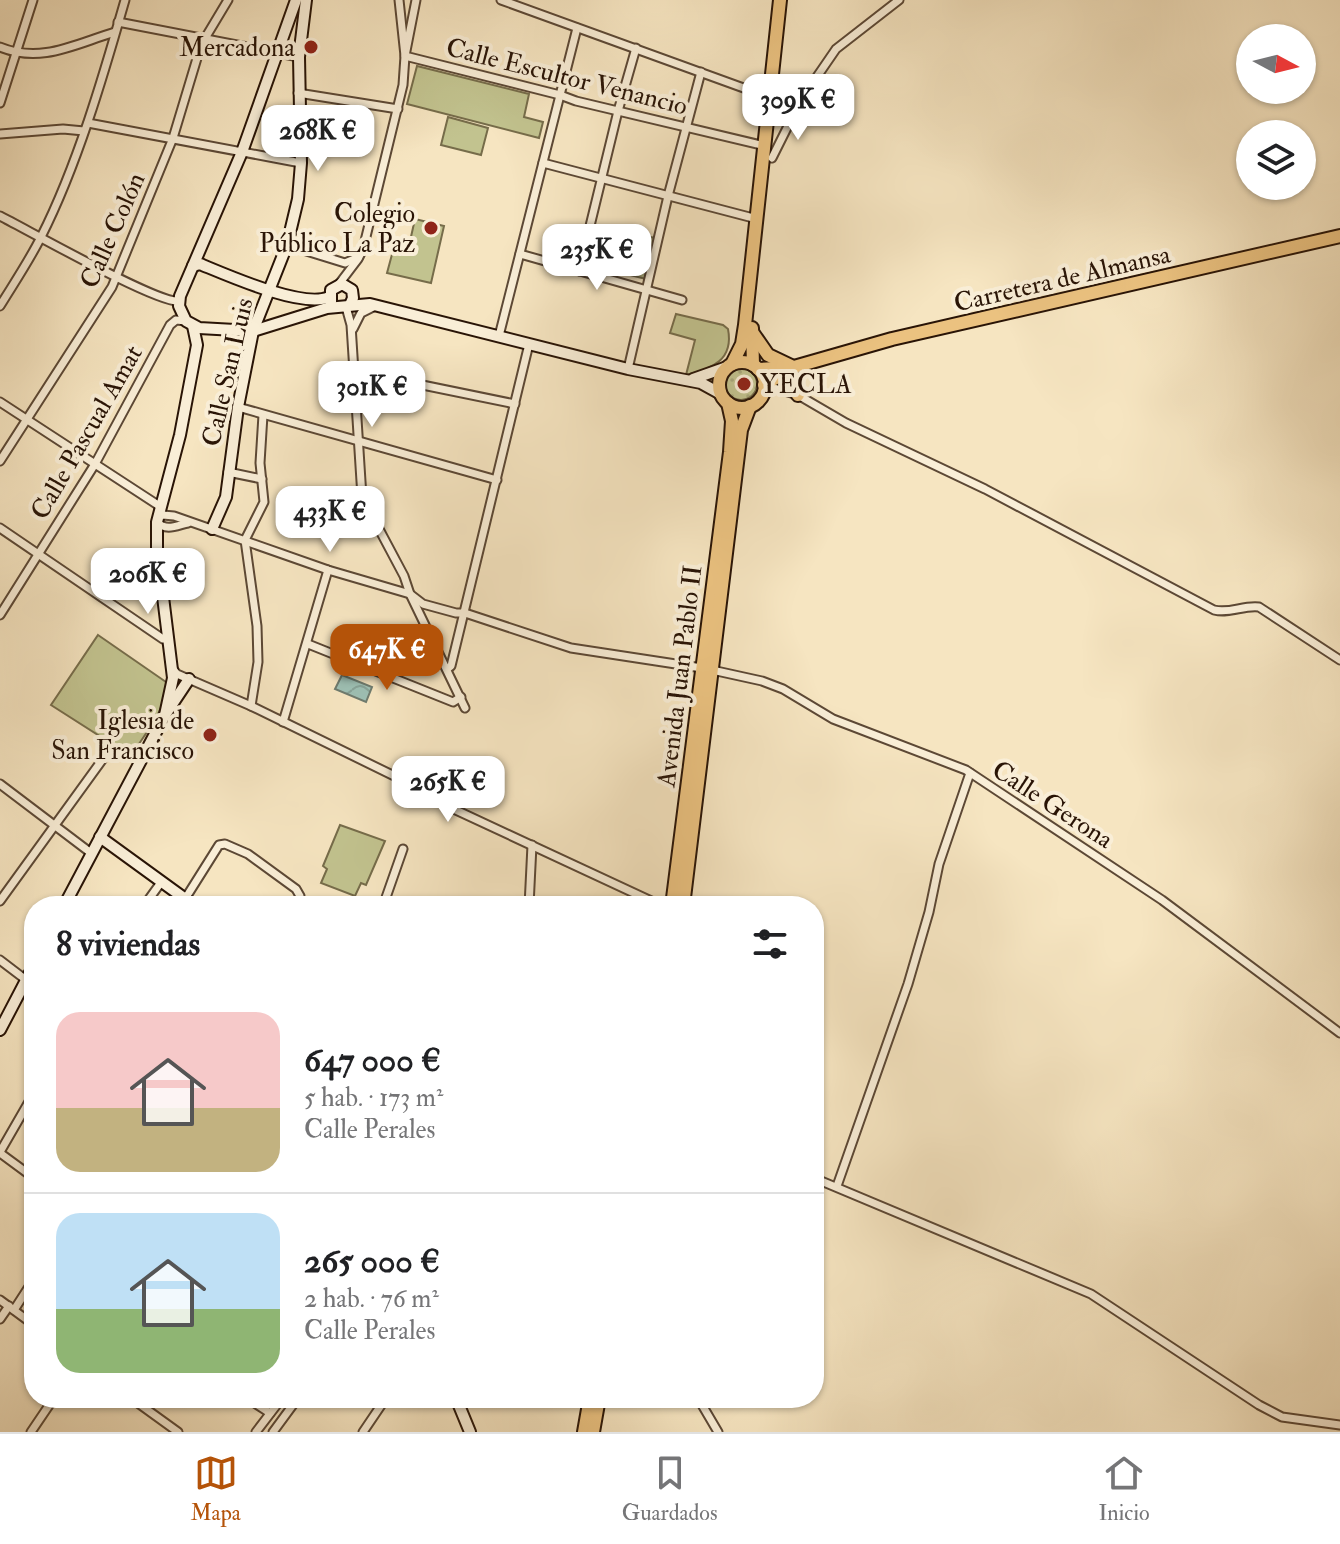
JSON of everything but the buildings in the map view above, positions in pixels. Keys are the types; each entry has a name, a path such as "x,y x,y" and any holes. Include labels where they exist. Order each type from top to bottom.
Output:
{"main road":[{"path":"165,715 172,690 172,668 157,548 159,515 182,426 197,345 189,324 173,301 193,266 242,152 296,0"},
{"name":"Calle San Luis","path":"212,529 224,502 253,331 287,245 298,199 301,163 299,57 306,0"},
{"path":"763,388 755,367 752,332 772,158 780,0"},
{"path":"734,452 732,421 719,381 742,344 765,146 788,0"},
{"name":"Carretera de Almansa","path":"794,367 892,339 1340,236"},
{"path":"193,266 200,264 268,292 373,305 628,369 687,380 709,386 738,407 750,406"},
{"path":"342,283 343,302 331,290 342,283"},
{"path":"189,324 253,331 343,302"},
{"path":"752,332 768,355 794,367"},
{"path":"687,380 712,374 739,362 755,367 794,367"},
{"path":"734,452 750,406 763,388 794,367"},
{"path":"794,367 789,382 798,395"},
{"name":"Avenida Juan Pablo II","path":"673,896 707,669 734,452"},
{"name":"Avenida Juan Pablo II","path":"684,896 707,669"},
{"path":"69,896 165,715 189,679"},
{"path":"100,837 181,896"},
{"path":"0,1030 24,992"},
{"path":"460,1408 470,1432"},
{"path":"584,1432 588,1408"},
{"path":"593,1432 597,1408"}],"street":[{"path":"0,103 33,0"},
{"path":"0,306 41,237 86,127 125,0"},
{"name":"Calle Colón","path":"0,461 117,277 173,138 204,39 228,0"},
{"path":"342,283 359,257 368,232 398,109 405,72 399,0"},
{"path":"405,56 416,0"},
{"path":"501,0 701,72 774,104 785,116 793,114"},
{"path":"772,158 793,114 836,49 899,0"},
{"path":"118,22 299,57"},
{"path":"499,336 577,28"},
{"path":"0,47 41,55 115,32"},
{"path":"579,271 636,48"},
{"name":"Calle Escultor Venancio","path":"405,56 765,146"},
{"path":"628,369 668,196 701,72"},
{"path":"298,93 398,109"},
{"path":"0,134 86,127 173,138 301,163"},
{"path":"543,163 757,219"},
{"path":"0,216 117,277 173,301 170,325"},
{"path":"287,245 325,255 335,262 350,263 359,257"},
{"path":"520,254 682,300"},
{"path":"335,262 342,283"},
{"path":"343,302 352,339 362,497 404,576 465,708"},
{"path":"352,339 358,317 373,305"},
{"name":"Calle Pascual Amat","path":"0,615 95,464 170,325 176,320 189,324"},
{"path":"447,669 451,666 465,613 529,344"},
{"path":"354,371 515,404"},
{"path":"763,388 798,395 846,423 985,489 1214,610 1224,613 1249,606 1268,612 1340,660"},
{"path":"0,402 95,464 159,515"},
{"path":"238,407 497,480"},
{"path":"251,706 258,662 257,626 245,540 263,506 260,463 263,415"},
{"name":"Calle San Luis","path":"228,472 262,479"},
{"name":"Calle Gerona","path":"159,515 169,515 328,570 410,594 423,604 465,613 571,648 707,669 762,681 783,689 833,719 950,762 1162,900 1340,1033"},
{"path":"0,528 163,639 168,638"},
{"path":"283,722 328,570"},
{"path":"308,644 453,702 461,697"},
{"path":"172,668 177,674 251,706 423,790 445,805 641,896"},
{"path":"0,901 105,756"},
{"path":"837,1186 908,984 939,864 970,773"},
{"path":"0,784 91,853"},
{"path":"187,896 219,845 225,844 248,854 296,889 300,896"},
{"path":"529,896 532,845"},
{"path":"387,896 403,849"},
{"path":"151,896 162,881"},
{"path":"0,960 24,978"},
{"path":"24,1110 0,1152 24,1170"},
{"path":"824,1181 1091,1294 1282,1417 1340,1425"},
{"path":"0,1319 24,1292"},
{"path":"0,1300 24,1318"},
{"path":"31,1432 47,1408"},
{"path":"145,1408 178,1432"},
{"path":"262,1408 270,1413"},
{"path":"256,1432 274,1408"},
{"path":"275,1431 291,1408"},
{"path":"363,1432 379,1408"},
{"path":"704,1408 718,1432"}],"green space":[{"path":"417,66 529,94 524,117 543,122 539,138 407,104"},
{"path":"448,117 488,128 481,155 441,145"},
{"path":"415,219 444,226 431,283 387,273 394,247 408,250"},
{"path":"592,224 655,238 646,279 583,263"},
{"path":"676,314 723,325 728,329 728,348 724,356 704,370 686,375 695,340 670,333"},
{"path":"741,368 752,373 757,384 752,395 741,400 730,395 725,384 730,373"},
{"path":"98,635 166,682 159,711 131,756 51,705"},
{"path":"340,825 385,841 366,885 361,883 355,896 321,883 327,869 323,866"}],"water":[{"path":"342,675 372,687 366,702 335,689"}],"place":[{"name":"Mercadona","path":"311,47"},
{"name":"Colegio Público La Paz","path":"431,228"},
{"name":"YECLA","path":"744,384"},
{"name":"Iglesia de San Francisco","path":"210,735"}]}
